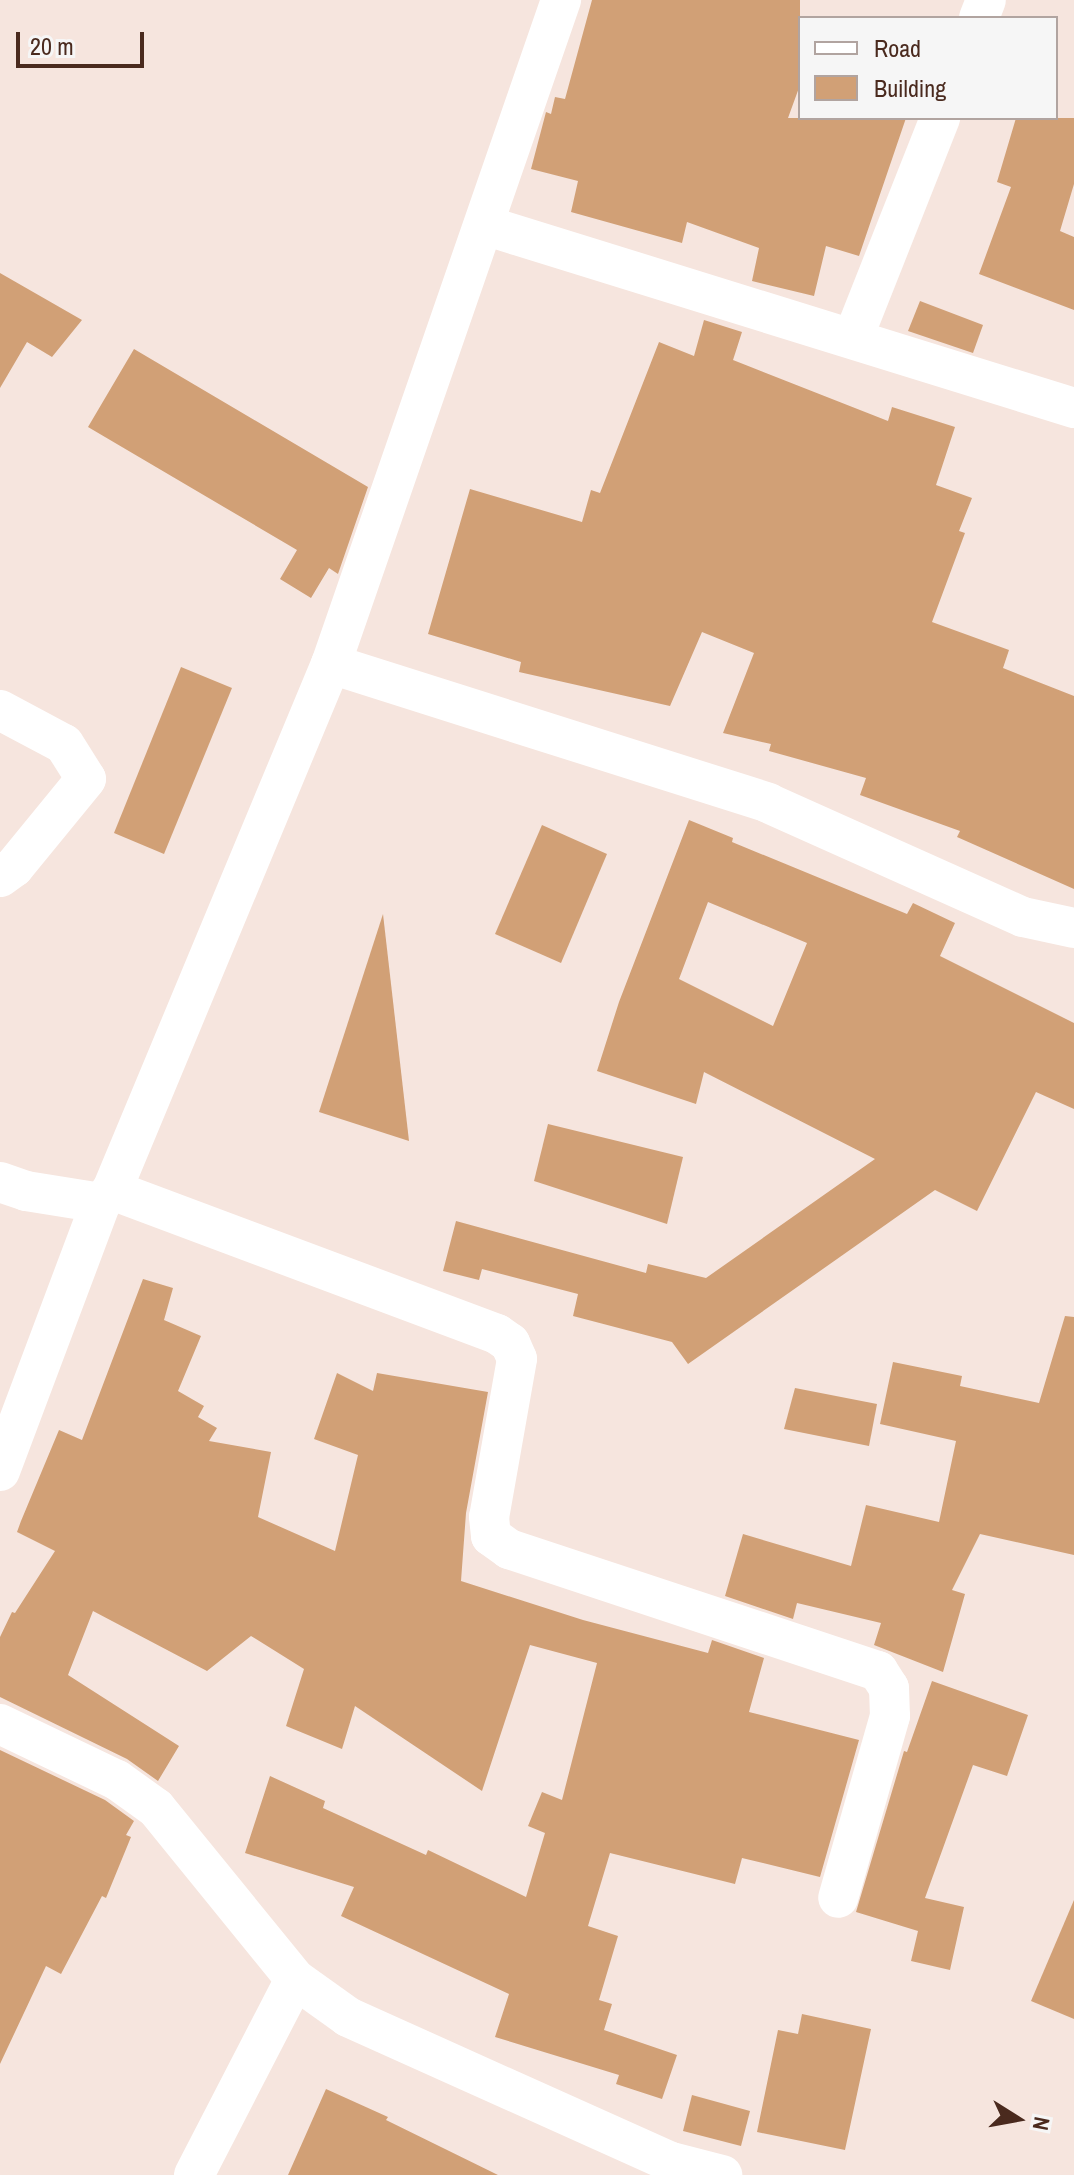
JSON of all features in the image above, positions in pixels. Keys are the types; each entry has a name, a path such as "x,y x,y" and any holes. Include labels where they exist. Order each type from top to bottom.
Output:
{"street":[{"path":"0,1471 107,1197 331,664 561,0"},
{"path":"853,338 939,120"},
{"path":"484,225 1074,408"},
{"path":"331,664 768,803 1023,917 1074,928"},
{"path":"0,710 64,744 86,779 14,867 0,877"},
{"path":"0,1182 26,1191 107,1197 497,1334 510,1343 517,1359 489,1517 491,1536 509,1549 878,1671 889,1688 890,1716 838,1898"},
{"path":"0,1724 117,1780 156,1808 295,1979 348,2017 668,2168 722,2175"},
{"path":"194,2175 295,1979"}],"building":[{"path":"592,0 800,0 798,90 788,118 905,120 859,256 826,246 814,296 752,281 759,248 687,222 682,243 571,212 578,181 531,169 546,112 551,114 555,97 565,99"},
{"path":"1074,118 1074,184 1060,231 1074,237 1074,310 979,274 1011,187 997,182 1015,120"},
{"path":"0,273 82,320 52,357 27,342 0,388"},
{"path":"920,301 983,325 973,353 908,331"},
{"path":"704,320 742,332 733,360 888,421 892,407 955,427 936,485 972,498 959,531 965,533 932,622 1009,650 1003,668 1074,696 1074,889 957,837 960,831 860,795 866,778 769,751 771,744 723,733 754,653 702,632 670,706 519,672 521,662 428,634 470,489 582,522 591,490 600,493 659,342 694,356"},
{"path":"134,349 368,487 338,574 329,568 311,598 280,579 297,550 88,427"},
{"path":"181,667 232,688 164,854 114,833"},
{"path":"689,820 733,838 732,842 907,914 913,903 955,923 940,956 1074,1023 1074,1109 1036,1092 977,1211 935,1190 688,1364 672,1342 573,1316 578,1294 482,1269 479,1280 443,1271 456,1221 646,1273 648,1264 706,1278 875,1159 704,1072 696,1104 597,1071 619,1002","holes":["708,902 807,943 773,1026 679,979"]},
{"path":"542,825 607,854 561,963 495,934"},
{"path":"383,914 409,1141 319,1112"},
{"path":"548,1124 683,1157 667,1224 534,1181"},
{"path":"143,1279 173,1288 164,1320 201,1336 178,1391 204,1406 198,1417 217,1428 209,1441 271,1452 258,1517 335,1551 358,1455 314,1439 337,1373 373,1391 377,1373 488,1392 466,1513 461,1581 583,1620 708,1653 712,1640 764,1658 749,1712 859,1740 820,1877 742,1858 735,1884 610,1853 588,1926 618,1936 599,2000 612,2004 604,2030 677,2055 662,2099 616,2084 619,2075 495,2037 509,1994 341,1916 354,1887 245,1853 270,1776 325,1801 323,1808 426,1855 428,1850 526,1897 545,1833 528,1826 542,1792 562,1800 597,1663 530,1645 482,1791 355,1706 342,1749 286,1726 304,1669 251,1636 207,1671 93,1611 68,1675 179,1746 158,1781 127,1759 0,1697 0,1637 12,1612 15,1613 55,1551 17,1532 59,1430 82,1440"},
{"path":"1065,1316 1074,1317 1074,1555 980,1534 952,1590 965,1594 943,1672 874,1645 881,1623 797,1603 793,1619 725,1596 743,1534 851,1566 866,1505 939,1522 956,1441 880,1424 893,1362 962,1376 960,1386 1039,1403"},
{"path":"795,1388 877,1404 869,1446 784,1429"},
{"path":"932,1681 1028,1715 1007,1776 973,1765 925,1898 964,1907 950,1970 911,1961 918,1931 856,1912 904,1751 907,1752"},
{"path":"0,1750 105,1800 134,1821 126,1835 131,1837 106,1898 102,1896 61,1974 46,1966 0,2064"},
{"path":"1074,1900 1074,2019 1031,2001"},
{"path":"802,2014 871,2029 845,2150 757,2132 778,2030 798,2034"},
{"path":"326,2089 388,2117 386,2120 498,2175 288,2175"},
{"path":"692,2095 750,2111 741,2146 683,2131"}]}
